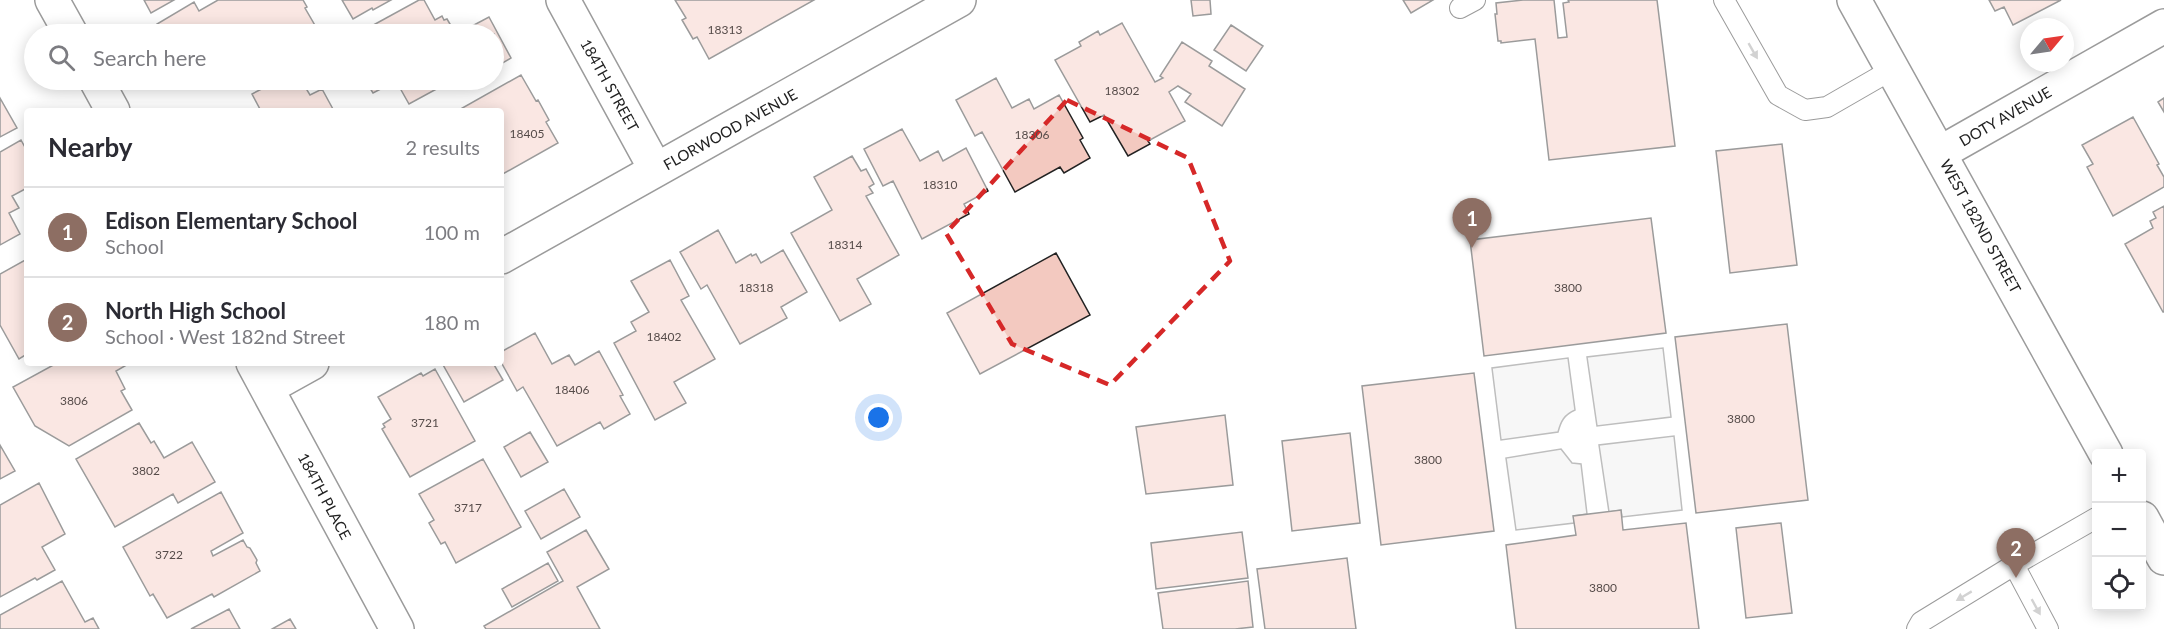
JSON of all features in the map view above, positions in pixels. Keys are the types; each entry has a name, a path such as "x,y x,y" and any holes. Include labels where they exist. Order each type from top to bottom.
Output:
{"street":[{"path":"52,0 65,24"},
{"name":"184TH STREET","path":"563,0 656,170"},
{"name":"FLORWOOD AVENUE","path":"504,255 959,0"},
{"name":"WEST 182ND STREET","path":"1854,0 2104,449"},
{"name":"DOTY AVENUE","path":"1940,153 2164,26"},
{"path":"101,90 111,108"},
{"path":"260,376 300,366"},
{"name":"184TH PLACE","path":"260,376 397,629"},
{"path":"2146,525 2164,558"}],"lane":[{"path":"1724,0 1778,95 1805,110 1827,107 1893,69"},
{"path":"1917,629 1921,622 2092,521"},
{"path":"2014,565 2048,629"}],"highlighted area":[{"path":"1067,100 1188,158 1230,261 1110,385 1012,344 946,233"}],"shaded area":[{"path":"1663,348 1671,417 1597,426 1587,357"},
{"path":"1568,358 1575,410 1564,419 1558,432 1501,440 1492,368"},
{"path":"1674,436 1682,510 1622,517 1621,510 1609,512 1599,445"},
{"path":"1561,449 1572,463 1581,464 1587,514 1574,516 1574,523 1516,530 1506,458"}],"building":[{"path":"144,0 174,0 151,13"},
{"path":"218,0 303,0 314,24 157,24 194,2 199,11"},
{"path":"342,0 391,0 353,19"},
{"path":"419,0 424,0 435,20 442,16 450,24 375,24"},
{"path":"675,0 814,0 709,59 697,37 693,39 682,20 686,18"},
{"path":"1191,0 1210,0 1211,14 1193,16"},
{"path":"1403,0 1433,0 1411,13"},
{"path":"1554,0 1558,38 1567,37 1563,3 1569,2 1568,0 1657,0 1675,146 1549,160 1535,39 1501,43 1498,41 1496,3"},
{"path":"1989,0 2061,0 2026,18 2020,18 2020,21 2013,25 2004,7 1995,11"},
{"path":"489,17 493,24 476,24"},
{"path":"1122,23 1155,82 1163,78 1160,76 1182,42 1212,61 1209,66 1245,89 1222,126 1185,102 1191,94 1178,86 1169,92 1185,121 1148,141 1150,144 1128,156 1104,115 1090,122 1055,60 1081,46 1079,42 1098,31 1100,35"},
{"path":"1231,25 1263,46 1246,71 1214,50"},
{"path":"504,45 511,58 504,62"},
{"path":"521,75 549,120 546,122 558,143 504,173 504,108 462,108 494,90 504,90 504,85"},
{"path":"996,78 1012,108 1029,99 1034,109 1059,95 1083,138 1080,140 1090,158 1064,173 1060,167 1015,192 982,132 975,136 956,100"},
{"path":"260,90 307,90 310,95 323,90 332,108 259,108 252,94"},
{"path":"401,90 435,90 409,104"},
{"path":"0,98 17,128 0,137"},
{"path":"2164,98 2164,112 2158,102"},
{"path":"2133,117 2159,164 2157,165 2164,177 2164,187 2113,216 2087,167 2093,164 2082,145"},
{"path":"902,129 920,161 938,151 943,161 966,148 988,191 964,204 969,214 922,239 893,181 883,186 864,149"},
{"path":"21,140 24,146 24,190 12,196 19,208 9,213 20,234 0,245 0,152"},
{"path":"1782,144 1797,265 1730,273 1716,151"},
{"path":"852,156 861,171 866,169 874,184 869,187 873,193 866,196 899,255 857,279 871,304 840,321 791,233 832,210 814,177"},
{"path":"2164,206 2163,312 2125,244 2153,228 2150,221 2156,218 2153,212"},
{"path":"1651,218 1666,333 1484,356 1470,240"},
{"path":"718,230 736,263 751,254 752,256 756,254 761,263 783,250 807,292 781,307 787,318 740,344 707,285 701,289 680,252"},
{"path":"1056,253 1090,315 980,374 947,313"},
{"path":"670,260 689,296 681,300 715,359 674,382 686,403 655,420 614,343 636,331 631,322 649,312 631,281"},
{"path":"24,261 24,356 19,359 0,325 0,274"},
{"path":"1787,324 1808,500 1696,513 1675,337"},
{"path":"535,333 552,364 569,355 575,365 599,351 623,395 620,396 630,414 604,429 600,422 557,446 523,387 517,391 503,366 504,350"},
{"path":"52,366 125,366 116,371 125,389 121,391 132,410 69,446 35,426 13,387"},
{"path":"444,366 495,366 503,380 464,402"},
{"path":"435,369 475,441 410,477 382,429 385,427 383,424 391,419 378,397 421,373 423,376"},
{"path":"1474,373 1494,531 1381,545 1362,386"},
{"path":"1225,415 1233,485 1146,494 1136,427"},
{"path":"139,423 151,443 154,441 164,458 192,442 215,482 178,503 173,494 115,527 76,459"},
{"path":"530,432 548,462 521,477 504,447"},
{"path":"1350,433 1360,523 1292,531 1282,441"},
{"path":"0,445 15,471 0,479"},
{"path":"483,459 521,527 456,563 445,542 441,544 429,523 434,520 419,494"},
{"path":"39,483 65,534 42,547 55,570 0,597 0,505"},
{"path":"564,489 580,517 541,539 525,511"},
{"path":"221,492 243,533 211,551 213,556 243,540 257,560 260,571 214,597 212,594 167,618 153,594 150,596 123,547"},
{"path":"1621,510 1623,530 1686,523 1699,629 1516,629 1506,545 1576,535 1573,516"},
{"path":"1781,523 1792,613 1746,618 1736,528"},
{"path":"586,530 609,569 577,587 600,629 486,629 484,626 563,581 547,552"},
{"path":"1242,532 1248,578 1156,589 1151,543"},
{"path":"1347,558 1356,629 1265,629 1257,569"},
{"path":"548,563 558,581 512,607 502,589"},
{"path":"62,581 85,622 93,618 99,629 0,629 0,615"},
{"path":"1248,581 1253,627 1163,629 1158,593"},
{"path":"229,609 240,629 191,629"},
{"path":"290,619 296,629 272,629"}],"place":[{"name":"Edison Elementary School","path":"1472,248"},
{"name":"North High School","path":"2016,578"}]}
